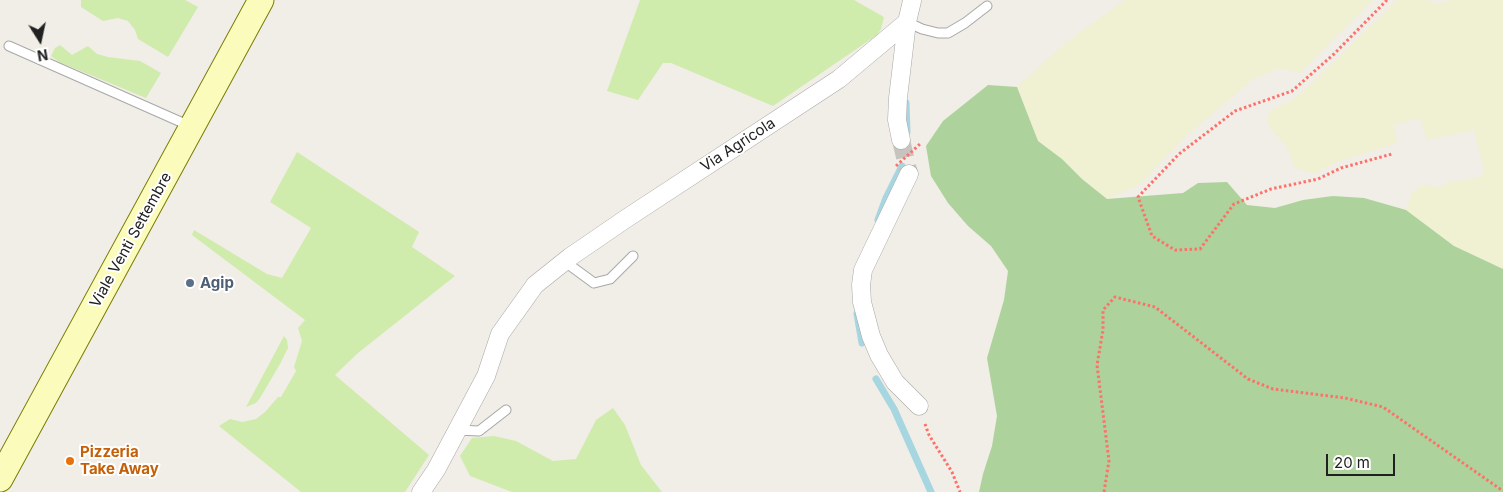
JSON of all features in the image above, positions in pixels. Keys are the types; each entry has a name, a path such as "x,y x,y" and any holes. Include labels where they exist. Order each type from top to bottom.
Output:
{"main road":[{"name":"Viale Venti Settembre","path":"0,479 261,0"}],"street":[{"path":"901,140 897,120 898,98 907,22 913,0"},
{"name":"Via Agricola","path":"420,492 436,470 486,376 500,334 535,285 626,218 839,78 907,22"},
{"path":"903,170 863,270 861,284 862,302 871,336 879,354 895,382 919,406"}],"lane":[{"path":"907,22 930,31 948,33 987,6"},
{"path":"9,46 192,127"},
{"path":"564,262 594,283 610,280 633,256"},
{"path":"457,430 480,431 506,410"}],"path":[{"path":"1387,0 1334,54 1292,91 1235,111 1179,154 1138,197 1152,236 1175,250 1200,249 1234,204 1271,189 1318,179 1341,168 1392,154"},
{"path":"903,170 920,144"},
{"path":"1104,492 1110,461 1097,365 1103,330 1103,310 1115,297 1155,307 1248,379 1273,389 1345,398 1383,407 1503,491"},
{"path":"919,406 929,435 952,472 959,491"}],"green space":[{"path":"81,0 185,0 198,7 168,57 138,39 135,30 128,21 118,18 103,21 81,7"},
{"path":"640,0 854,0 884,17 881,29 877,35 773,106 671,63 663,63 638,100 607,91"},
{"path":"1125,0 1373,0 1300,73 1279,68 1252,80 1186,136 1139,185 1107,199 1082,179 1062,159 1038,141 1017,87 1068,41"},
{"path":"1397,0 1428,0 1436,4 1448,0 1503,0 1503,269 1454,246 1406,210 1411,194 1420,186 1430,185 1440,188 1449,182 1482,176 1484,170 1474,130 1427,140 1420,118 1394,125 1397,143 1334,163 1315,174 1295,168 1286,145 1271,129 1266,119 1272,110 1291,101 1312,83"},
{"path":"60,45 72,55 88,46 97,54 140,61 161,73 146,98 59,62 51,56 55,48"},
{"path":"988,85 1017,87 1038,141 1062,159 1082,179 1107,199 1183,193 1198,183 1227,182 1247,205 1275,208 1303,200 1333,196 1364,198 1406,210 1454,246 1503,269 1503,492 979,492 992,446 997,416 987,358 1004,300 1008,271 991,246 968,226 948,203 931,176 926,146 943,121"},
{"path":"297,152 419,232 412,247 455,276 358,353 335,375 429,455 405,492 301,492 219,426 230,419 242,422 256,419 278,397 281,397 296,371 294,367 302,341 298,328 305,320 192,235 194,230 267,274 282,278 311,228 270,202"},
{"path":"284,336 287,340 288,348 280,364 260,398 256,403 246,407"},
{"path":"613,408 625,425 641,465 662,492 512,492 470,476 460,456 472,438 494,436 516,441 553,461 576,459 596,420"}],"waterway":[{"path":"906,103 907,132"},
{"path":"878,220 886,198 902,166"},
{"path":"857,314 862,343"},
{"path":"876,379 894,409 931,492"}],"tunnel":[{"path":"901,140 909,174"}],"place":[{"name":"Agip","path":"190,283"},
{"name":"Pizzeria Take Away","path":"70,461"}]}
